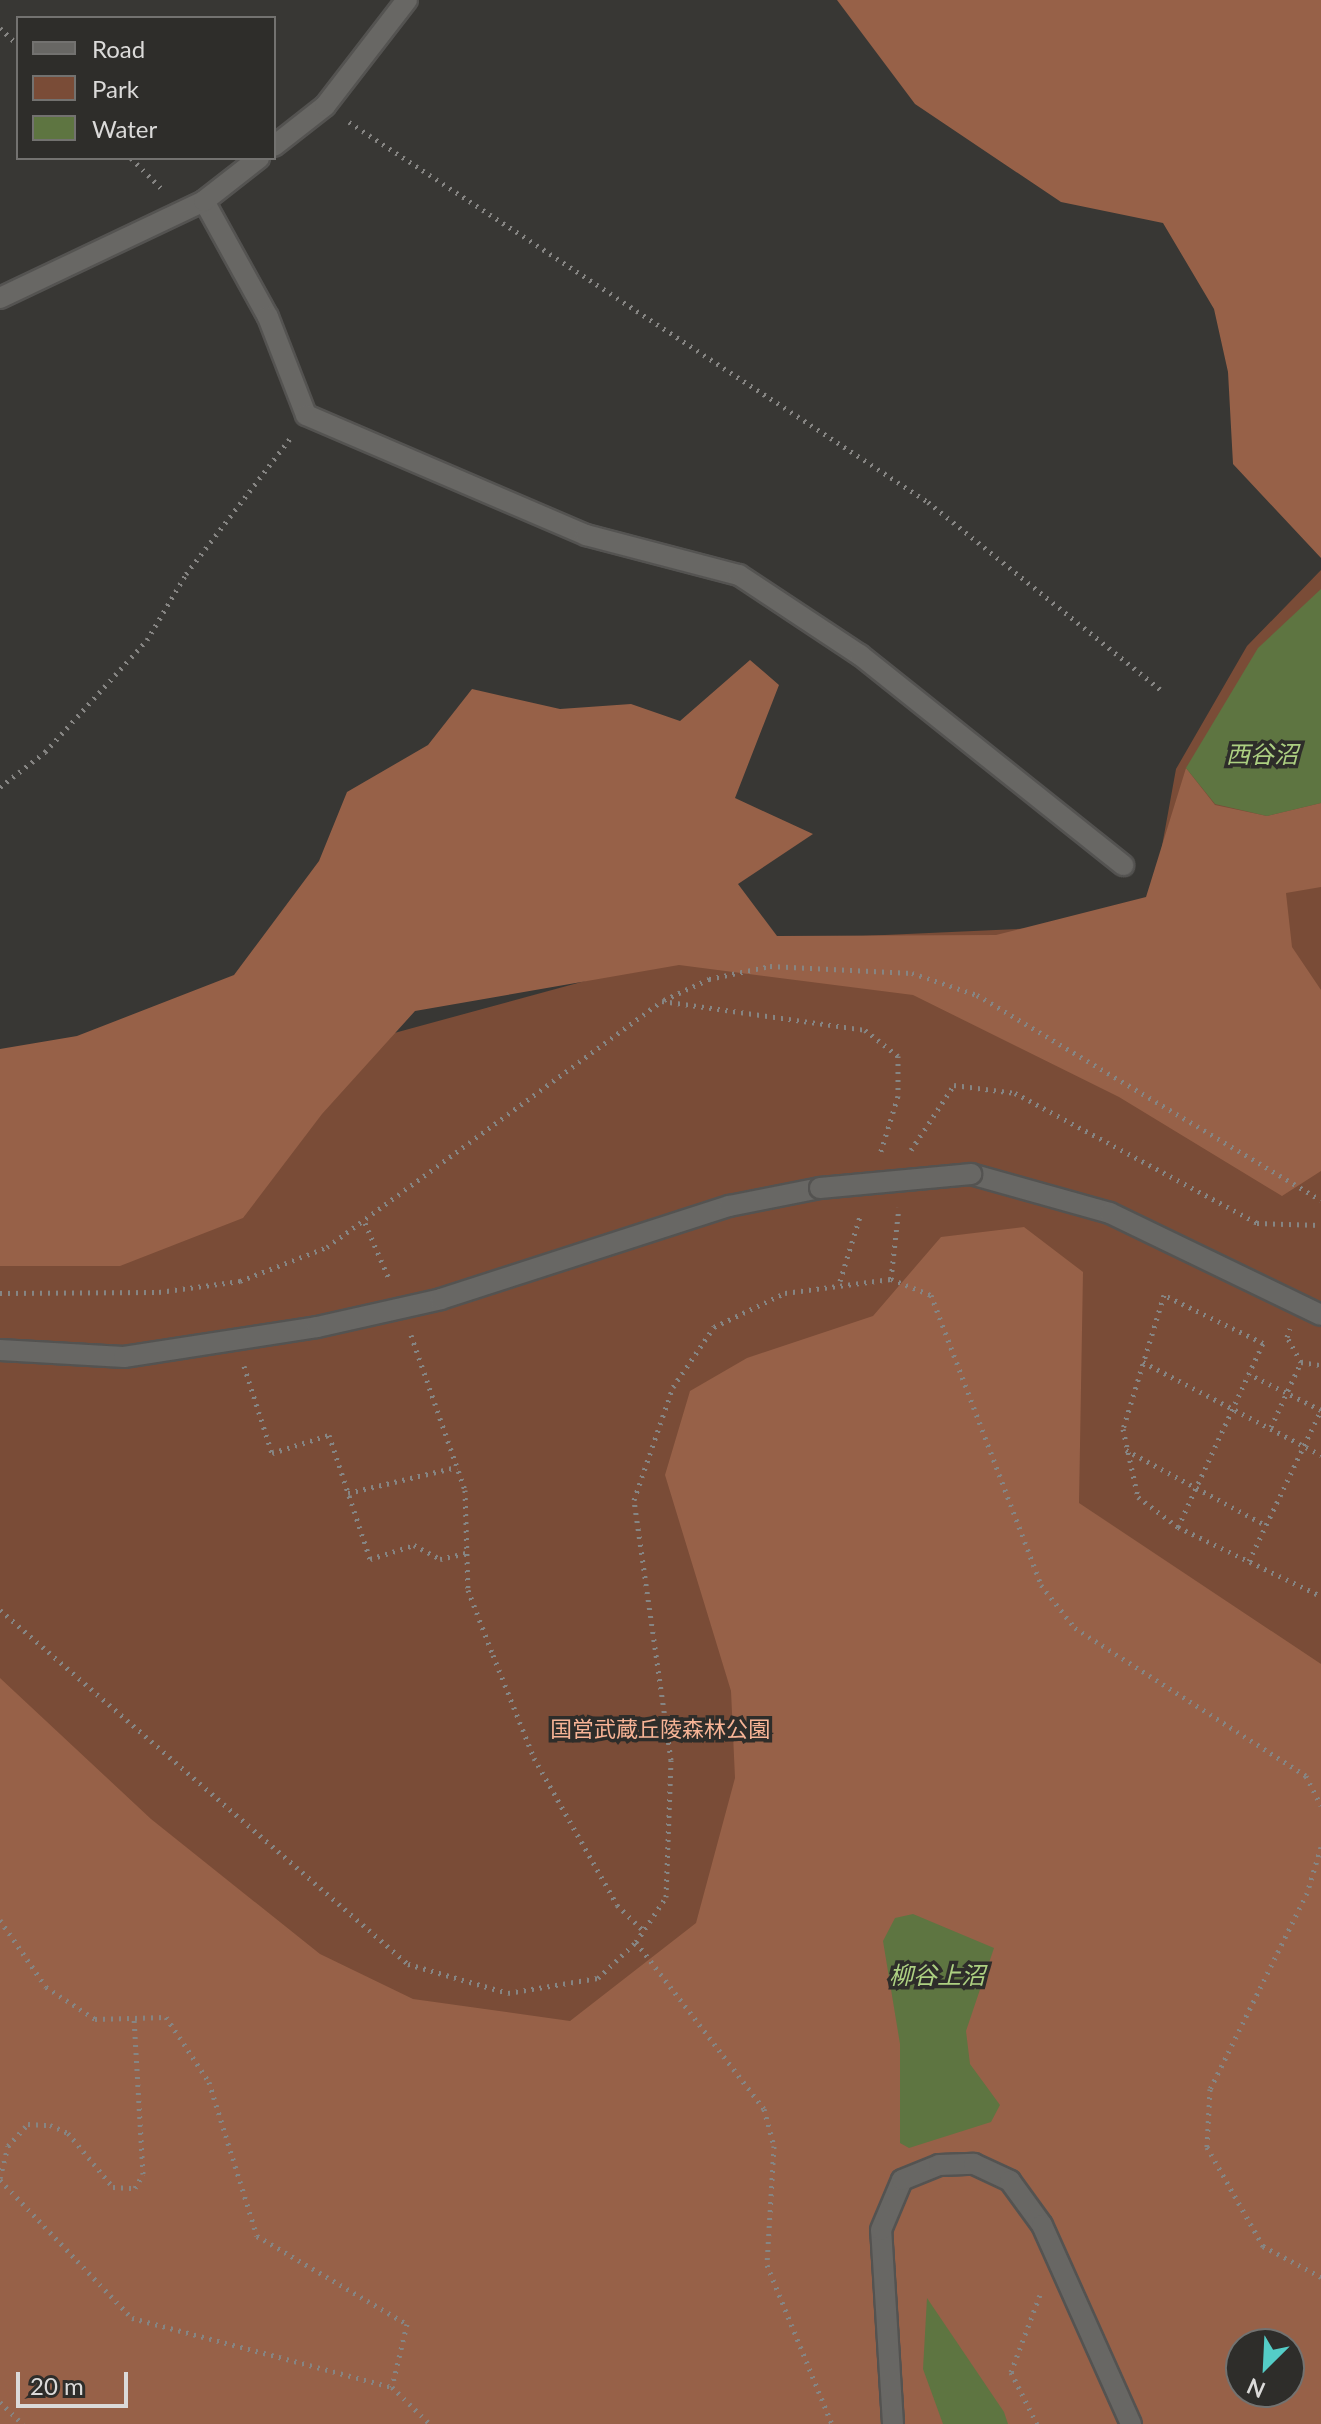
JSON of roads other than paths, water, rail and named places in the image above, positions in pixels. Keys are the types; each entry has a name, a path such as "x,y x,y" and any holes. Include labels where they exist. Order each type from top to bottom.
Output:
{"street":[{"path":"276,144 325,106 407,0"},
{"path":"0,298 204,201 256,160"},
{"path":"204,201 268,317 306,415 586,535 739,575 860,655 1123,865"},
{"path":"0,1350 124,1357 236,1339 401,1308 729,1206 820,1188 971,1174 1110,1213 1321,1315"},
{"path":"893,2424 881,2230 902,2180 939,2165 974,2164 1010,2181 1055,2255 1131,2424"}],"water":[{"name":"西谷沼","path":"1321,589 1321,803 1267,816 1215,804 1186,768 1258,648"},
{"name":"柳谷上沼","path":"913,1914 994,1948 966,2031 970,2064 1000,2105 991,2122 909,2148 900,2143 900,2044 883,1941 895,1918"},
{"path":"927,2298 1004,2412 1008,2424 943,2424 923,2369"}],"park label":[{"name":"国営武蔵丘陵森林公園","path":"660,1729"}]}
